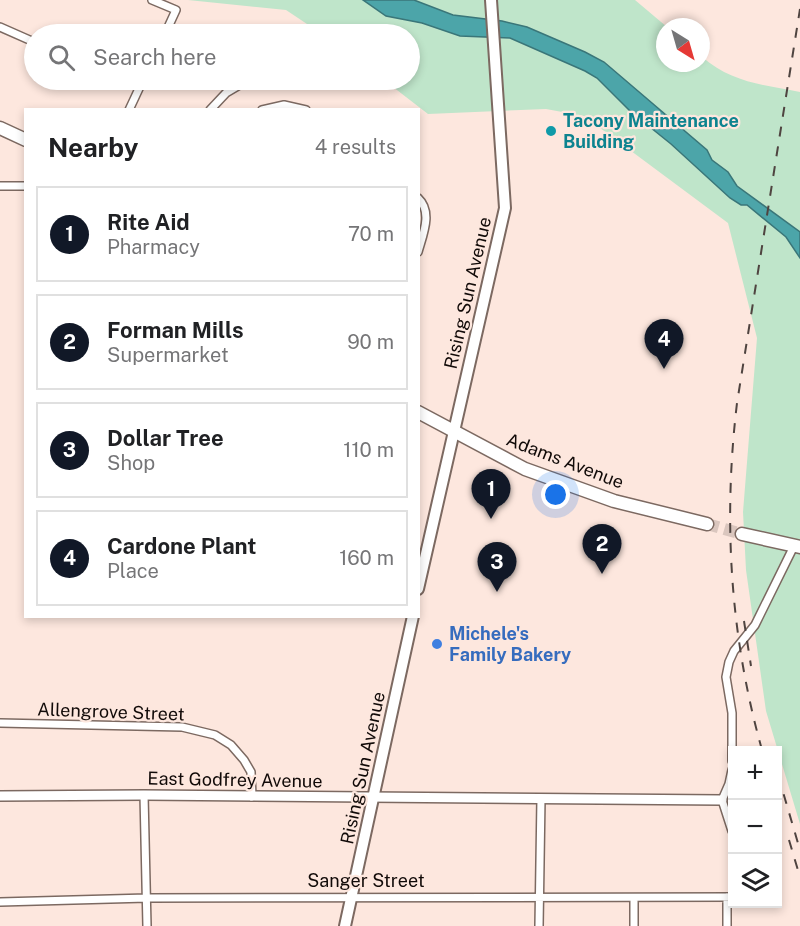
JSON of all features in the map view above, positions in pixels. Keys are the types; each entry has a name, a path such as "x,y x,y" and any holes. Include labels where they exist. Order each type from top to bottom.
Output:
{"highway":[{"path":"0,128 24,139"},
{"name":"Adams Avenue","path":"420,413 518,466 614,501 707,524"},
{"path":"742,534 797,547"}],"main road":[{"name":"Rising Sun Avenue","path":"420,580 505,208 491,4"},
{"name":"Rising Sun Avenue","path":"345,926 413,618"}],"street":[{"path":"152,0 176,10 170,24"},
{"path":"0,27 24,38"},
{"path":"130,108 138,90"},
{"path":"212,108 231,90"},
{"path":"271,108 284,105 297,108"},
{"path":"0,186 24,186"},
{"path":"420,200 427,208 420,244"},
{"path":"732,746 732,713 726,677 729,662 734,651 755,625 797,547"},
{"name":"Allengrove Street","path":"0,723 182,727 215,735 231,745 244,760 251,772 252,797"},
{"path":"728,786 722,800 728,819"},
{"path":"144,795 147,926"},
{"name":"East Godfrey Avenue","path":"0,796 722,800"},
{"path":"539,926 540,798"},
{"name":"Sanger Street","path":"0,902 352,896 728,897"},
{"path":"634,898 634,926"},
{"path":"727,926 729,908"}],"green space":[{"path":"188,0 635,0 656,18 656,72 710,72 710,63 724,72 748,81 800,92 800,824 782,764 782,746 777,746 766,711 746,570 743,512 757,338 728,223 584,116 546,109 428,114 397,90 420,90 420,24 307,24 286,10"}],"water":[{"path":"363,0 414,0 453,15 502,21 527,27 604,62 707,150 712,160 728,172 737,186 800,232 800,258 786,237 747,205 741,205 730,198 671,144 630,111 597,78 510,38 460,36 422,23 386,16"}],"tunnel":[{"path":"707,524 742,534"}],"railway":[{"path":"761,746 751,707 736,621 732,578 730,491 737,403 800,9"},
{"path":"744,621 751,666"},
{"path":"782,789 800,850"},
{"path":"789,840 800,877"}],"place":[{"name":"Tacony Maintenance Building","path":"551,131"},
{"name":"Cardone Plant","path":"664,369"},
{"name":"Rite Aid","path":"491,519"},
{"name":"Forman Mills","path":"602,574"},
{"name":"Dollar Tree","path":"497,592"},
{"name":"Michele's Family Bakery","path":"437,644"}]}
